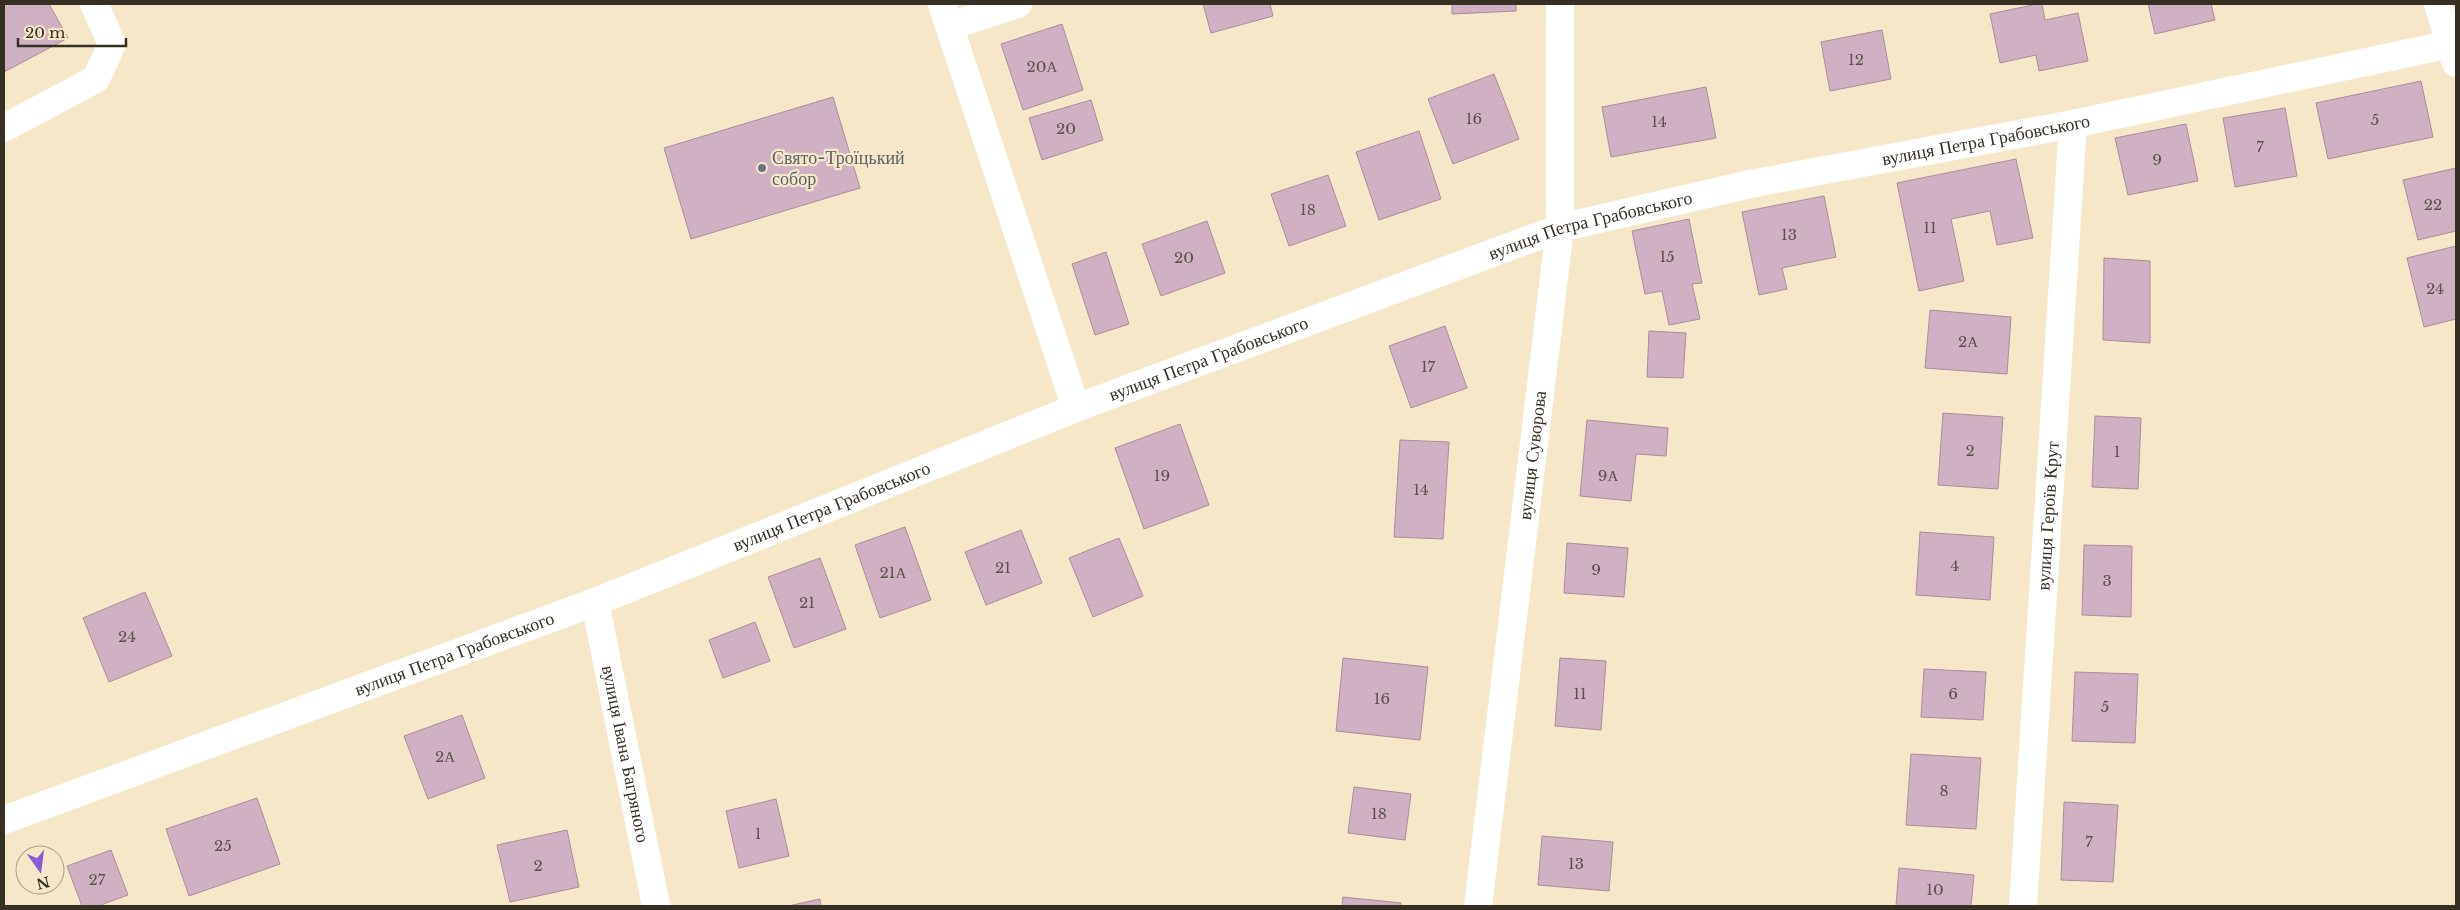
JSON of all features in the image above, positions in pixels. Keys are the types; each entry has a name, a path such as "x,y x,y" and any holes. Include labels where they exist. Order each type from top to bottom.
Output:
{"street":[{"path":"4,128 96,78 112,44 94,4"},
{"path":"1018,4 946,15 1076,408"},
{"name":"вулиця Суворова","path":"1478,906 1560,228 1560,4"},
{"path":"2438,4 2454,50"},
{"name":"вулиця Петра Грабовського","path":"4,820 595,602 1076,408 1560,228 1750,184 2454,50"},
{"name":"вулиця Героїв Крут","path":"2023,906 2072,124"},
{"name":"вулиця Івана Багряного","path":"595,602 656,906"}],"building":[{"path":"4,4 49,4 68,38 4,72"},
{"path":"1203,4 1270,4 1273,16 1211,33"},
{"path":"1452,4 1516,4 1516,11 1452,14"},
{"path":"2042,4 2045,20 2078,13 2088,61 2039,71 2036,55 2000,63 1990,14"},
{"path":"2148,4 2211,4 2215,20 2155,34"},
{"path":"1062,24 1083,90 1023,110 1001,44"},
{"path":"1882,30 1891,79 1830,91 1821,42"},
{"path":"1494,74 1519,139 1453,164 1428,99"},
{"path":"2421,81 2433,137 2328,159 2316,103"},
{"path":"1706,87 1716,138 1611,157 1602,107"},
{"name":"Свято-Троїцький собор","path":"833,97 860,188 691,239 664,148"},
{"path":"1091,100 1103,140 1042,160 1029,118"},
{"path":"2285,108 2297,176 2235,187 2223,118"},
{"path":"2186,124 2198,181 2128,195 2115,138"},
{"path":"1419,131 1441,199 1379,220 1356,152"},
{"path":"2016,159 2033,238 1997,245 1990,211 1951,219 1964,281 1919,291 1897,183"},
{"path":"2456,168 2456,231 2418,240 2403,180"},
{"path":"1328,175 1346,226 1289,246 1271,194"},
{"path":"1824,196 1836,257 1782,268 1787,289 1759,295 1742,212"},
{"path":"1689,219 1702,283 1692,284 1700,319 1669,325 1662,291 1645,294 1632,231"},
{"path":"1207,221 1225,273 1161,296 1142,244"},
{"path":"2456,246 2456,319 2424,327 2407,258"},
{"path":"1106,252 1129,324 1095,335 1072,264"},
{"path":"2104,258 2150,261 2150,343 2103,340"},
{"path":"1930,310 2011,317 2007,374 1925,368"},
{"path":"1445,326 1467,388 1411,408 1389,346"},
{"path":"1649,331 1686,333 1683,378 1647,377"},
{"path":"1943,413 2003,417 1998,489 1938,485"},
{"path":"2095,416 2141,418 2138,489 2092,487"},
{"path":"1587,420 1668,428 1666,456 1636,454 1631,501 1580,496"},
{"path":"1180,424 1209,505 1144,529 1115,448"},
{"path":"1400,440 1449,442 1443,539 1394,537"},
{"path":"905,527 931,600 880,618 855,545"},
{"path":"1021,530 1042,583 986,605 965,552"},
{"path":"1920,532 1994,537 1990,600 1916,595"},
{"path":"1119,538 1143,596 1093,617 1069,558"},
{"path":"1567,543 1628,548 1624,597 1564,593"},
{"path":"2084,545 2132,546 2131,617 2082,615"},
{"path":"820,558 846,629 794,648 768,577"},
{"path":"145,592 172,656 109,682 83,618"},
{"path":"755,622 770,661 723,678 709,640"},
{"path":"1343,658 1428,667 1420,740 1336,731"},
{"path":"1560,658 1606,661 1601,730 1555,726"},
{"path":"1924,669 1986,672 1983,720 1921,717"},
{"path":"2075,672 2138,674 2135,743 2072,741"},
{"path":"462,715 485,778 428,799 404,736"},
{"path":"1911,754 1981,758 1976,829 1906,825"},
{"path":"1354,787 1411,794 1405,840 1348,833"},
{"path":"257,798 280,864 189,896 166,829"},
{"path":"776,799 789,856 739,868 726,811"},
{"path":"2064,802 2118,805 2113,882 2061,880"},
{"path":"567,830 579,887 510,902 497,845"},
{"path":"1542,836 1613,842 1609,891 1538,885"},
{"path":"111,850 128,895 98,906 82,906 67,866"},
{"path":"1899,868 1974,875 1971,906 1896,906"},
{"path":"1343,897 1401,903 1401,906 1342,906"},
{"path":"820,899 821,906 788,906"}],"place":[{"name":"Свято-Троїцький собор","path":"762,168"}]}
